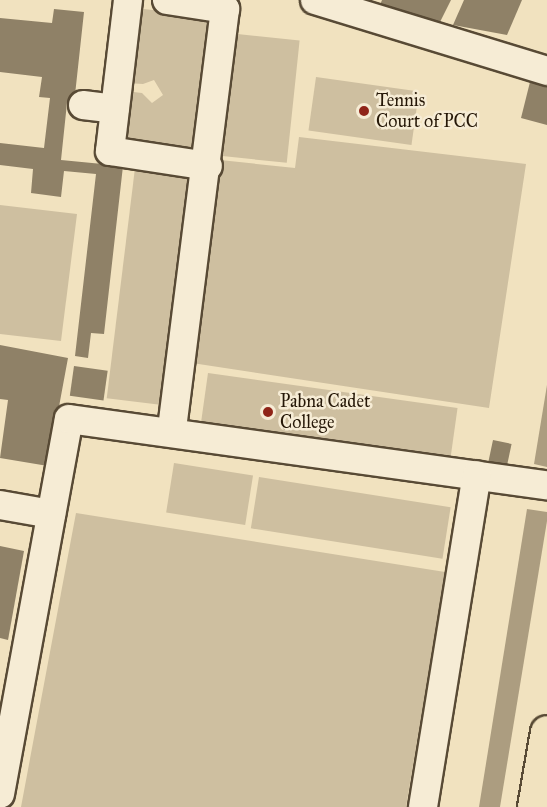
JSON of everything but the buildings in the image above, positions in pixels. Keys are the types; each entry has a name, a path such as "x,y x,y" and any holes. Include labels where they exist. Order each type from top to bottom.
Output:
{"highway":[{"path":"534,807 547,732"}],"street":[{"path":"128,0 110,151 208,166"},
{"path":"167,0 225,9 208,166 172,430"},
{"path":"315,0 547,71"},
{"path":"83,105 115,109"},
{"path":"0,794 6,734 69,419 172,430 547,485"},
{"path":"423,807 477,476"},
{"path":"0,505 51,514"}],"shaded area":[{"path":"135,8 214,17 199,150 119,141 125,91 142,93 152,103 163,95 154,80 143,84 126,83"},
{"path":"228,33 300,41 287,163 215,155"},
{"name":"Tennis Court of PCC","path":"316,77 419,91 411,145 308,130"},
{"path":"299,137 526,164 489,408 192,363 220,160 295,168"},
{"path":"135,168 195,175 166,406 107,398"},
{"path":"0,205 77,214 61,341 0,334"},
{"path":"208,373 458,408 450,459 201,424"},
{"path":"547,385 547,467 534,464"},
{"path":"174,463 253,476 245,525 166,512"},
{"path":"259,477 451,507 442,559 251,528"},
{"path":"527,509 547,512 547,521 500,807 479,807"},
{"path":"76,513 445,572 406,807 21,807"}],"place":[{"name":"Tennis Court of PCC","path":"364,111"},
{"name":"Pabna Cadet College","path":"268,412"}]}
